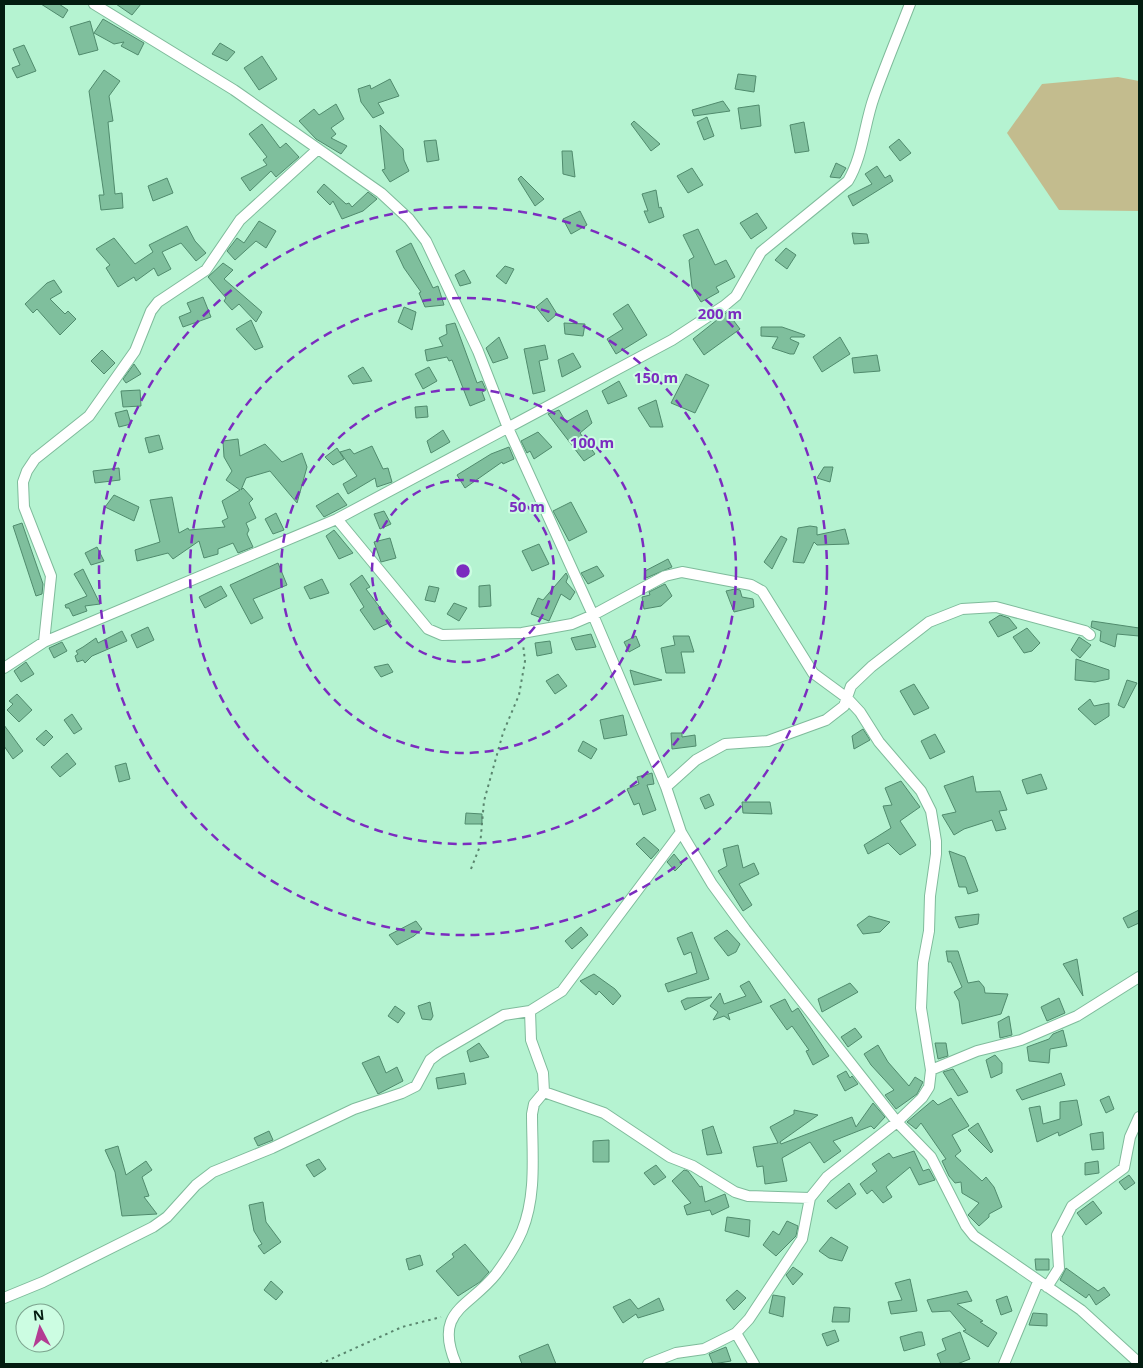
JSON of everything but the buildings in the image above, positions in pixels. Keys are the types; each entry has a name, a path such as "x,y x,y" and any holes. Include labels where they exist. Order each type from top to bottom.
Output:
{"street":[{"path":"94,4 234,90 380,193 409,219 426,241 478,351 508,428 593,615 666,787 680,832 712,884 897,1122 931,1157 966,1226 974,1236 1081,1310 1139,1363"},
{"path":"4,668 44,642 337,519 672,340 724,306 736,296 761,252 848,181 857,167 862,136 873,98 910,4"},
{"path":"44,642 51,576 24,507 23,482 28,471 35,459 89,416 134,351 151,311 158,302 206,270 240,220 318,150"},
{"path":"337,519 428,629 442,635 522,633 572,624 593,615 665,576 682,572 751,585 762,591 813,673 847,698 860,712 879,742 921,791 931,811 936,841 936,854 930,896 929,931 923,963 922,1008 931,1070 929,1087 922,1098 897,1122 827,1177 810,1198 802,1239 749,1319 736,1333 704,1349 676,1353 648,1364"},
{"path":"666,787 696,760 725,744 768,741 826,720 844,706 851,686 871,667 929,622 962,609 996,607 1084,630 1090,635"},
{"path":"4,1298 43,1282 153,1227 167,1217 196,1185 213,1172 272,1148 354,1109 402,1093 416,1086 430,1060 439,1052 504,1015 530,1011 562,991 680,832"},
{"path":"931,1070 978,1051 1021,1040 1077,1016 1139,977"},
{"path":"456,1364 451,1352 449,1332 453,1314 496,1274 522,1232 533,1193 532,1114 534,1104 544,1092 543,1073 531,1040 530,1011"},
{"path":"544,1092 604,1113 670,1158 693,1166 735,1192 748,1196 810,1198"},
{"path":"1004,1364 1043,1284 1058,1268 1057,1236 1072,1206 1124,1168 1130,1137 1139,1117"},
{"path":"736,1333 754,1364"}],"path":[{"path":"472,869 480,846 484,801 503,733 519,695 524,661 522,633"},
{"path":"320,1364 402,1327 453,1314"}],"shaded area":[{"path":"1118,77 1139,81 1139,211 1059,210 1007,133 1042,84"}]}
